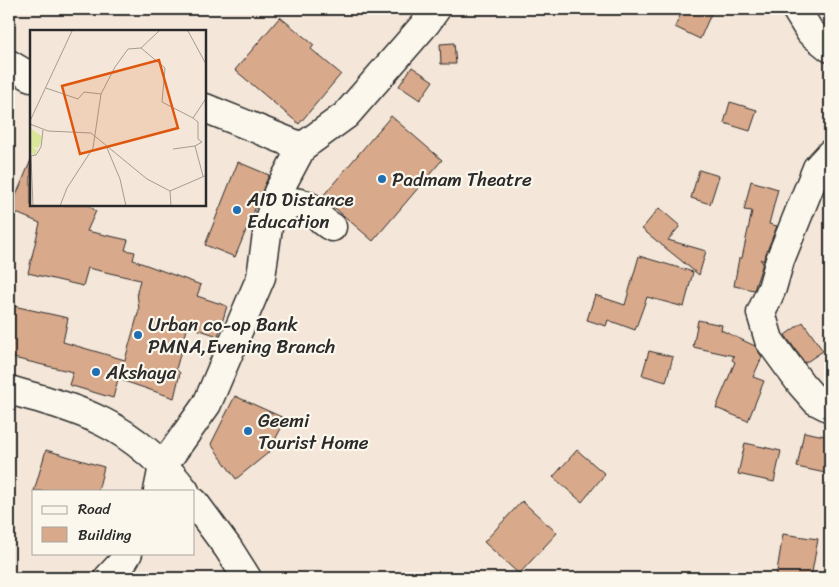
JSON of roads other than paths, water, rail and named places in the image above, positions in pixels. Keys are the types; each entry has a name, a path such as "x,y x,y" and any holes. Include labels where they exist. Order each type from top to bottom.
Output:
{"main road":[{"path":"160,478 207,404 261,277 269,220 278,192 302,147 346,115 436,9"},
{"path":"796,9 810,32 830,48"},
{"path":"9,64 30,76"},
{"path":"206,108 302,147"},
{"path":"830,154 817,168 780,260 772,288 760,312 769,340 801,384 816,402 830,408"},
{"path":"269,220 293,202 305,204 317,212 323,223 332,227"},
{"path":"9,390 53,402 104,422 134,441 160,478 183,490"},
{"path":"195,503 228,548 246,578"},
{"path":"108,578 127,554"}],"place":[{"name":"Padmam Theatre","path":"382,179"},
{"name":"AID Distance Education","path":"237,210"},
{"name":"Urban co-op Bank PMNA,Evening Branch","path":"138,335"},
{"name":"Akshaya","path":"96,372"},
{"name":"Geemi Tourist Home","path":"248,431"}]}
